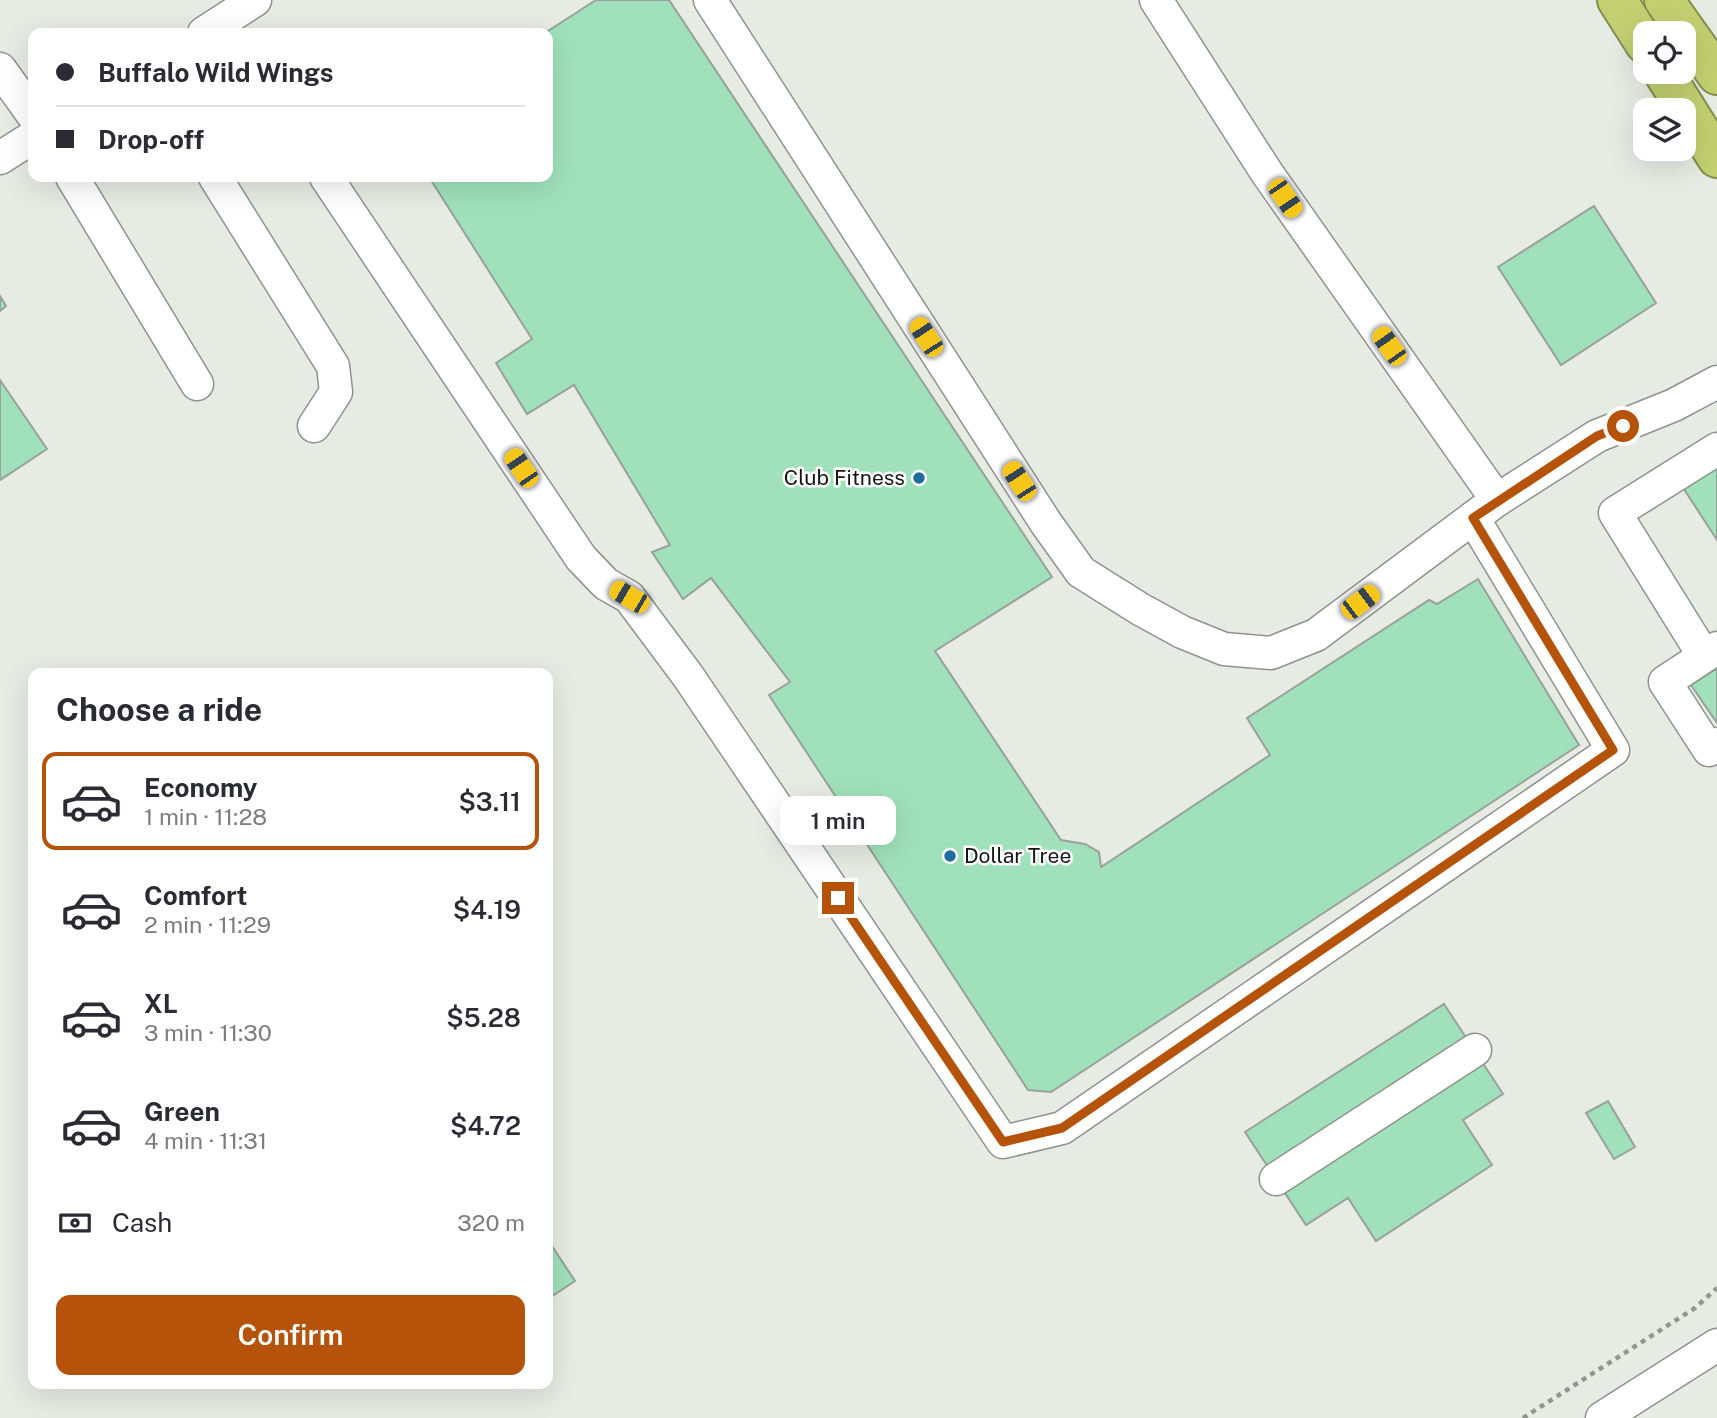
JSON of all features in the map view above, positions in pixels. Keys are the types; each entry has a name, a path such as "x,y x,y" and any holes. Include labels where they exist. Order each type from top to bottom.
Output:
{"highway":[{"path":"1617,0 1633,25"},
{"path":"1664,0 1717,75"},
{"path":"1670,84 1717,158"}],"street":[{"path":"710,0 1039,513 1081,572 1182,632 1224,649 1271,653 1316,635 1485,509 1597,436 1674,405 1717,382"},
{"path":"329,182 581,558 606,584 629,597 688,676 1003,1142 1062,1128 1613,750 1485,509 1156,0"},
{"path":"215,28 243,16"},
{"path":"0,69 28,108"},
{"path":"0,158 28,140"},
{"path":"75,182 197,384"},
{"path":"218,182 332,366 336,392 314,426"},
{"path":"1717,449 1615,513 1710,652 1665,682 1709,750 1717,744"},
{"path":"1276,1179 1475,1051"},
{"path":"1602,1418 1717,1345"}],"path":[{"path":"1523,1418 1695,1308 1717,1288"}],"building":[{"path":"596,0 669,0 1052,577 935,651 1061,840 1085,844 1099,852 1101,867 1270,755 1247,718 1429,600 1437,604 1478,579 1579,745 1051,1092 1028,1090 769,695 790,682 711,578 683,599 652,552 670,545 574,385 527,414 496,363 532,339 432,182 553,182 553,28"},
{"path":"1594,206 1656,303 1561,365 1498,267"},
{"path":"0,296 6,306 0,311"},
{"path":"0,380 47,449 0,480"},
{"path":"1717,463 1717,540 1680,483"},
{"path":"1717,668 1717,723 1691,685"},
{"path":"1444,1004 1503,1094 1463,1120 1492,1165 1376,1241 1348,1198 1306,1225 1245,1132"},
{"path":"1608,1101 1635,1147 1614,1159 1586,1113"},
{"path":"553,1248 575,1281 553,1296"}],"place":[{"name":"Club Fitness","path":"919,478"},
{"name":"Dollar Tree","path":"950,856"}],"route":[{"path":"838,898 1003,1142 1062,1128 1613,750 1473,518 1597,436 1623,426"}]}
